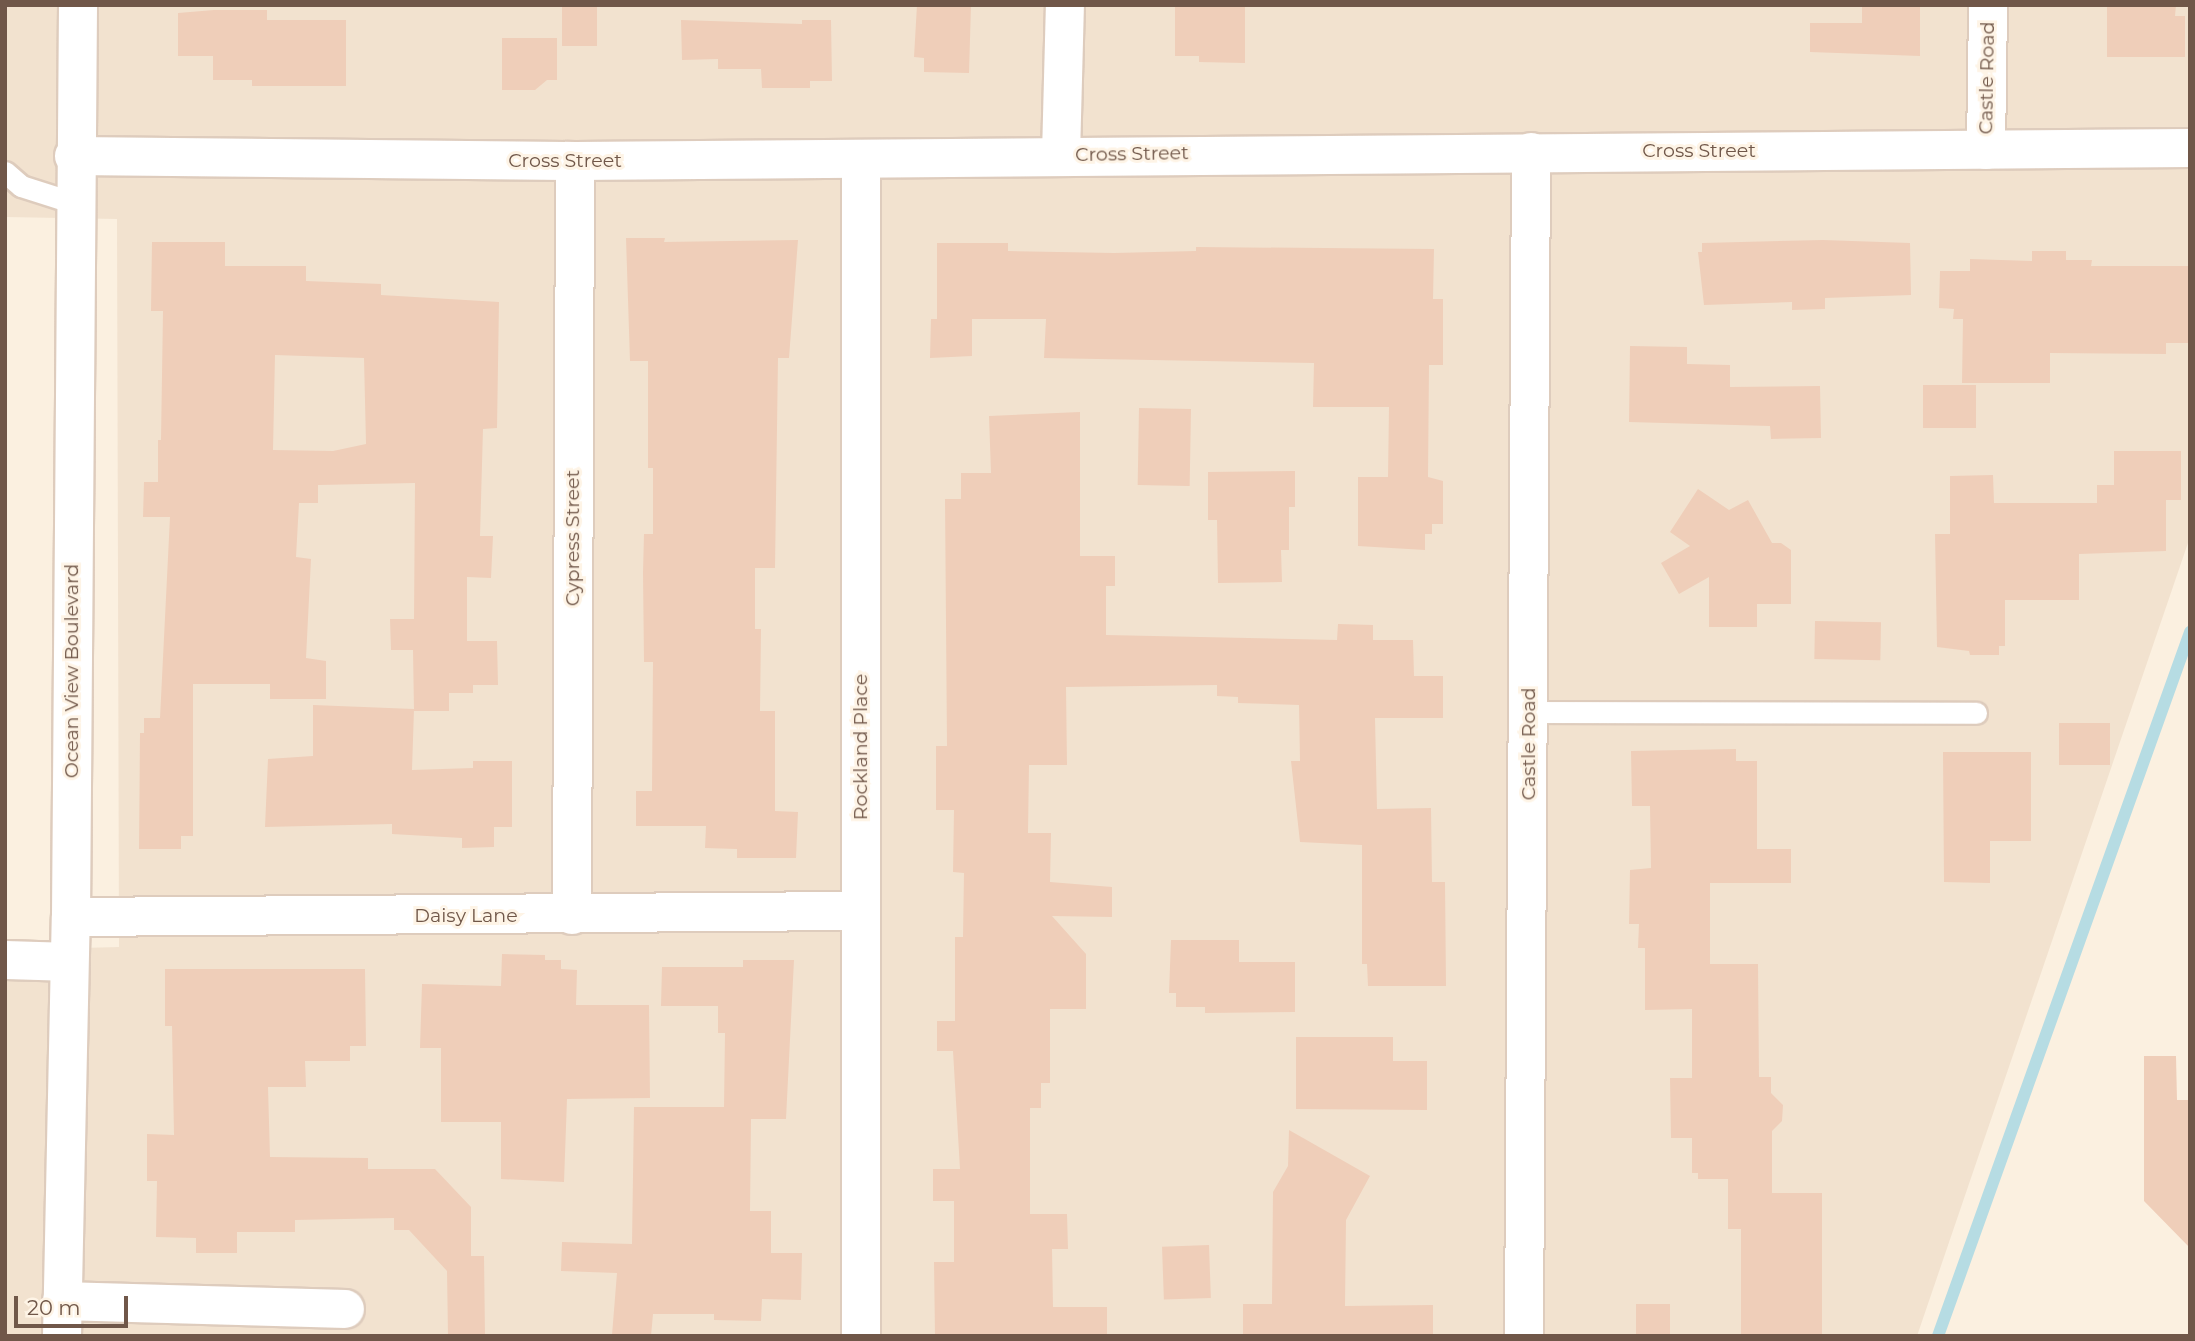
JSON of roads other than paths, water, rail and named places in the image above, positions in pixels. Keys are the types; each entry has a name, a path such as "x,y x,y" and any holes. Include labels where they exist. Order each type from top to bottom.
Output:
{"street":[{"name":"Ocean View Boulevard","path":"62,1318 71,917 74,156 78,5"},
{"path":"1061,155 1065,5"},
{"name":"Castle Road","path":"1986,150 1988,5"},
{"name":"Cross Street","path":"74,156 575,162 1061,155 2190,148"},
{"name":"Castle Road","path":"1524,1336 1531,152"},
{"name":"Rockland Place","path":"861,159 861,1336"},
{"name":"Cypress Street","path":"572,915 575,162"},
{"name":"Daisy Lane","path":"71,917 861,911"},
{"path":"5,960 68,962"},
{"path":"62,1318 345,1309"}],"lane":[{"path":"5,172 22,186 74,203"},
{"path":"1529,712 1976,713"}],"waterway":[{"path":"1938,1336 2190,632"}]}
